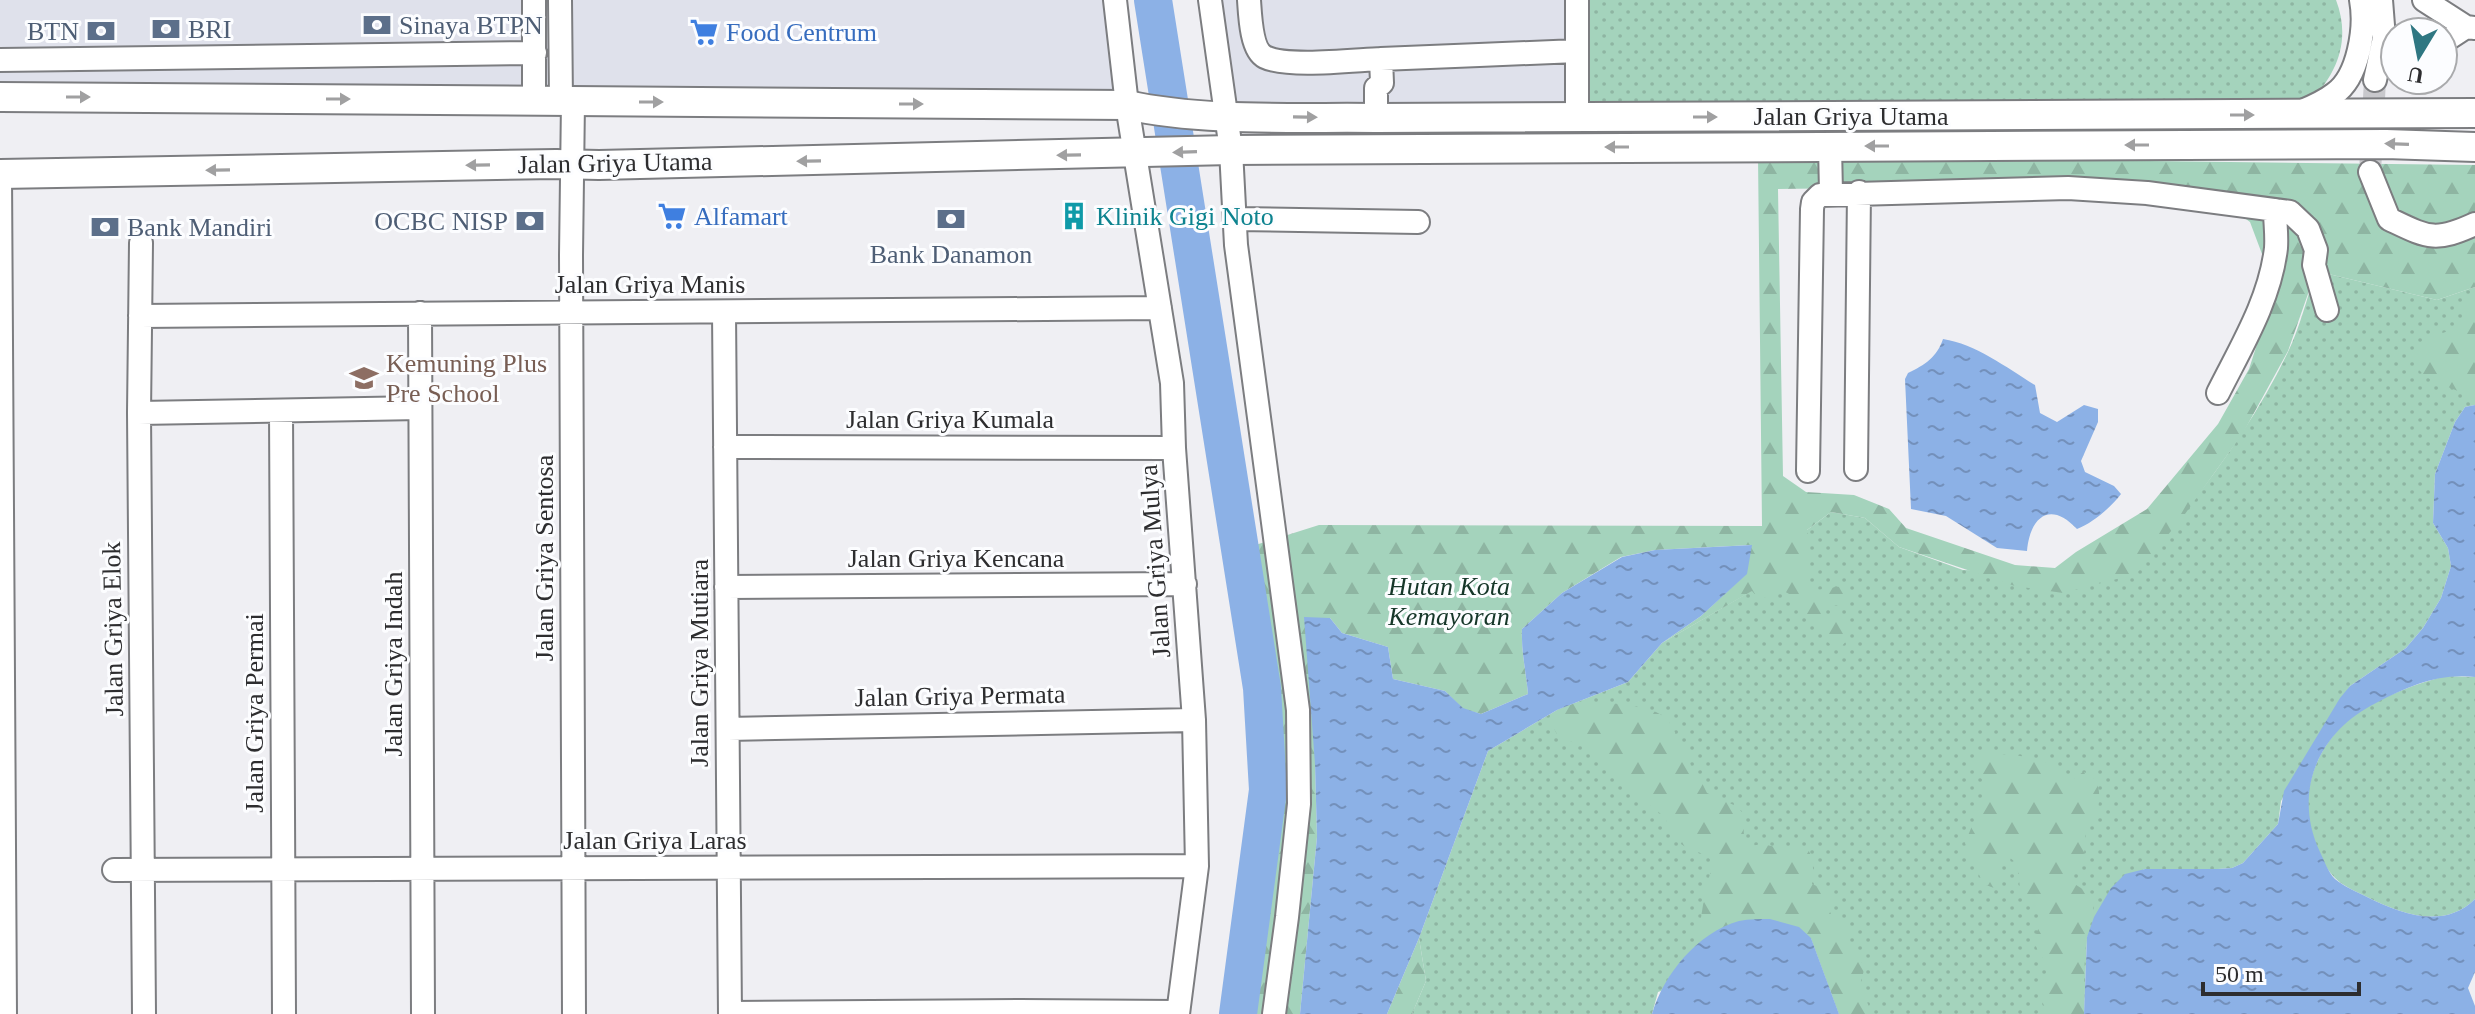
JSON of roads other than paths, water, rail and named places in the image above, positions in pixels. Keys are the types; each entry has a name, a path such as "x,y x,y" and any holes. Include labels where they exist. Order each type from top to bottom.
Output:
{"main road":[{"name":"Jalan Griya Utama","path":"0,97 1136,107 1220,115 1384,118 2475,113"},
{"name":"Jalan Griya Utama","path":"0,174 1226,151 2386,144 2475,147"}],"street":[{"path":"534,0 535,53 556,101"},
{"path":"556,101 560,0"},
{"name":"Jalan Griya Mulya","path":"1115,0 1136,107 1172,383 1194,720 1197,866 1178,1013"},
{"path":"1210,0 1220,115 1236,219 1236,245 1298,710 1299,804 1274,1014"},
{"path":"1249,0 1253,33 1259,52 1266,58 1316,62 1577,51"},
{"path":"1577,0 1577,117"},
{"path":"2296,114 2337,93 2352,70 2362,41 2361,0"},
{"path":"2424,0 2470,27"},
{"path":"0,60 535,53"},
{"path":"1381,59 1382,83 1376,88 1384,118"},
{"path":"2375,80 2379,72"},
{"name":"Jalan Griya Sentosa","path":"556,101 573,165 574,1014"},
{"path":"1830,146 1831,193"},
{"path":"2370,172 2389,219 2425,236 2453,235 2475,224"},
{"path":"0,174 5,1014"},
{"path":"1808,471 1813,202 1820,195 2068,188 2147,193 2290,212 2308,229 2316,250 2314,265 2327,310"},
{"path":"1856,469 1859,192"},
{"path":"2218,393 2268,286 2276,246 2275,210"},
{"path":"1236,219 1418,222"},
{"name":"Jalan Griya Elok","path":"141,243 139,413 144,1014"},
{"name":"Jalan Griya Manis","path":"140,316 1160,308"},
{"name":"Jalan Griya Mutiara","path":"724,312 730,1014"},
{"name":"Jalan Griya Indah","path":"420,313 423,1014"},
{"path":"139,413 420,408"},
{"name":"Jalan Griya Permai","path":"281,411 284,1014"},
{"name":"Jalan Griya Kumala","path":"725,447 1174,448"},
{"name":"Jalan Griya Kencana","path":"726,587 1185,584"},
{"name":"Jalan Griya Permata","path":"728,729 1194,720"},
{"name":"Jalan Griya Laras","path":"114,870 1197,866"},
{"path":"730,1014 1178,1013"}],"water":[{"path":"1943,339 1979,351 2035,385 2040,413 2057,422 2084,405 2098,409 2098,422 2081,461 2085,472 2114,486 2121,494 2112,504 2077,529 2058,515 2043,516 2032,529 2027,551 1997,548 1946,516 1911,509 1905,379 1908,373 1934,356"},
{"path":"2475,405 2475,677 2449,677 2424,682 2356,715 2325,747 2310,786 2309,807 2312,830 2326,866 2335,879 2346,886 2394,909 2422,916 2450,914 2463,909 2475,899 2475,972 2468,988 2475,1014 2084,1014 2087,937 2094,917 2111,888 2125,874 2145,869 2218,869 2243,863 2278,824 2284,791 2340,698 2350,686 2406,648 2423,628 2441,598 2451,566 2448,548 2433,523 2435,474 2455,422 2465,407"},
{"path":"1752,545 1747,574 1701,616 1662,643 1628,682 1557,710 1488,751 1419,938 1387,1014 1300,1014 1317,837 1304,617 1330,618 1342,633 1388,647 1393,679 1445,691 1463,708 1481,714 1528,694 1522,629 1562,593 1622,557 1655,550"},
{"path":"1770,919 1799,927 1811,938 1839,1014 1652,1014 1665,984 1696,945 1739,921"}],"waterway":[{"path":"1153,0 1262,688 1268,790 1238,1014"}],"tunnel":[{"path":"2370,172 2375,80"}],"place":[{"name":"Sinaya BTPN","path":"377,25"},
{"name":"BRI","path":"166,29"},
{"name":"BTN","path":"101,31"},
{"name":"Food Centrum","path":"704,32"},
{"name":"Alfamart","path":"672,216"},
{"name":"Klinik Gigi Noto","path":"1074,216"},
{"name":"Bank Danamon","path":"951,219"},
{"name":"OCBC NISP","path":"530,221"},
{"name":"Bank Mandiri","path":"105,227"},
{"name":"Kemuning Plus Pre School","path":"364,378"}],"park label":[{"name":"Hutan Kota Kemayoran","path":"1449,601"}]}
